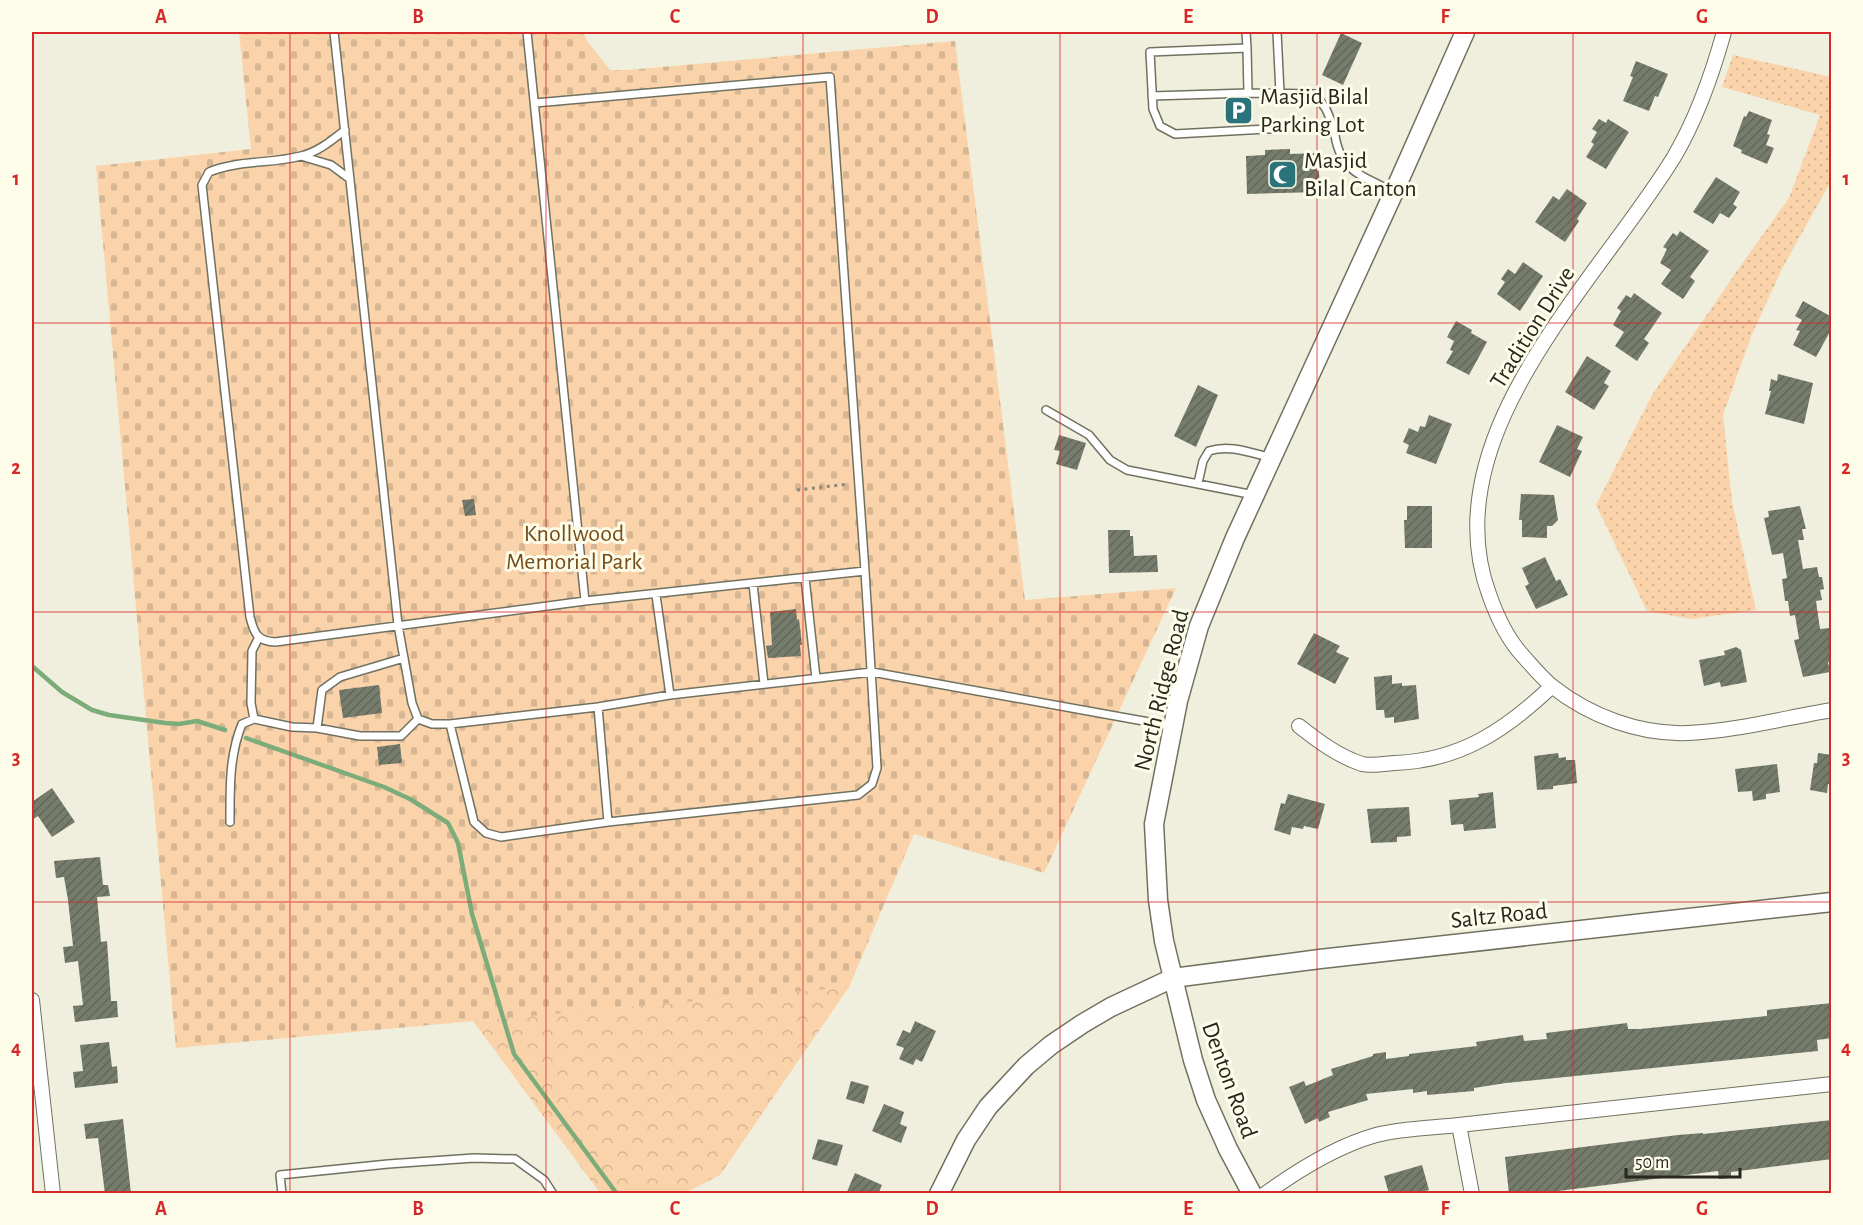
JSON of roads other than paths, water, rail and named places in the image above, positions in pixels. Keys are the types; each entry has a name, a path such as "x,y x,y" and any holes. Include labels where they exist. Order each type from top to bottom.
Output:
{"street":[{"name":"North Ridge Road","path":"1173,978 1164,941 1158,900 1154,824 1187,664 1199,626 1235,538 1465,32"},
{"name":"Tradition Drive","path":"1724,32 1703,97 1675,155 1542,344 1521,381 1498,430 1485,465 1479,492 1477,533 1484,581 1498,618 1520,653 1552,686 1588,710 1626,724 1665,732 1707,732 1832,710"},
{"path":"1299,726 1327,748 1364,764 1405,763 1454,753 1484,740 1508,725 1552,686"},
{"name":"Saltz Road","path":"1173,978 1320,959 1832,902"},
{"path":"939,1194 966,1140 988,1107 1026,1066 1082,1024 1111,1007 1173,978"},
{"name":"Denton Road","path":"1173,978 1192,1060 1206,1100 1252,1194"},
{"path":"32,1000 53,1194"},
{"path":"1265,1194 1337,1150 1392,1132 1832,1084"},
{"path":"1460,1125 1472,1194"}],"lane":[{"path":"334,32 398,625 412,703 418,719 432,724 450,724 598,707 670,695 872,672 1173,726"},
{"path":"527,32 585,602"},
{"path":"1246,32 1248,93"},
{"path":"1277,32 1280,93"},
{"path":"1247,48 1150,52 1153,109 1160,126 1175,134 1334,128"},
{"path":"450,724 474,822 486,833 501,837 608,822 858,795 872,784 877,768 830,77 535,103"},
{"path":"1152,96 1248,93 1315,94 1329,107 1338,153 1343,161 1354,171 1394,192"},
{"path":"345,130 325,146 301,156 224,166 209,172 202,185 250,616 254,632 259,637 265,641 275,642 585,602 865,571"},
{"path":"301,156 331,165 350,179"},
{"path":"1046,410 1089,435 1110,460 1127,470 1255,495"},
{"path":"1198,483 1203,461 1209,451 1220,447 1235,448 1272,458"},
{"path":"805,578 816,678"},
{"path":"753,584 764,684"},
{"path":"656,595 670,695"},
{"path":"254,719 251,703 252,651 259,637"},
{"path":"317,728 322,690 340,677 404,658"},
{"path":"598,707 608,822"},
{"path":"230,822 234,742 242,724 254,719 292,727 317,728 360,736 401,736 418,719"},
{"path":"282,1194 280,1175 474,1158 515,1159 544,1180 553,1194"}],"waterway":[{"path":"32,666 62,692 92,710 109,715 165,723 179,724 197,721 225,730"},
{"path":"246,738 384,787 410,799 448,823 458,843 472,914 514,1054 617,1194"}],"place":[{"name":"Masjid Bilal Parking Lot","path":"1239,110"},
{"name":"Masjid Bilal Canton","path":"1283,174"}],"park label":[{"name":"Knollwood Memorial Park","path":"574,547"}]}
